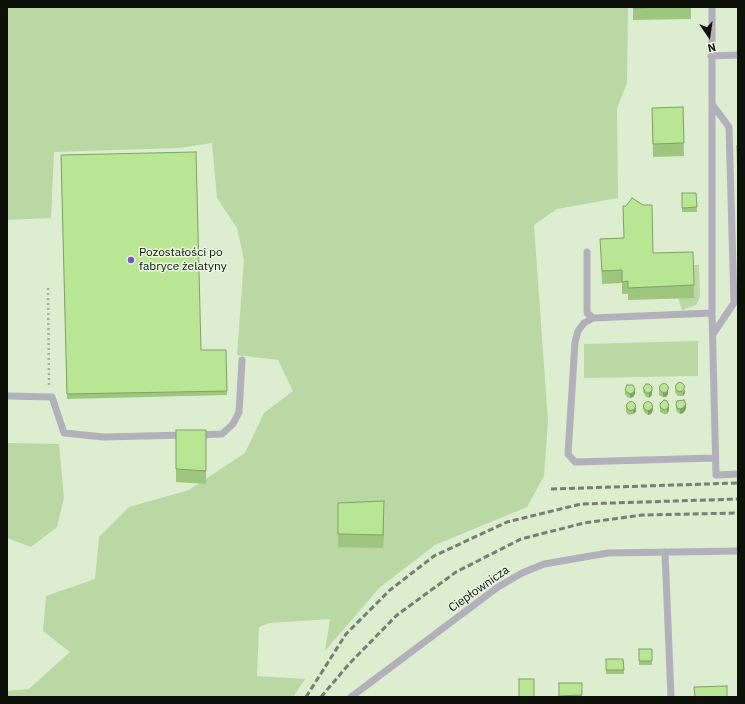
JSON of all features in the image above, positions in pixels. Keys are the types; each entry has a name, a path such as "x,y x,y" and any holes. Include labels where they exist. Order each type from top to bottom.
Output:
{"lane":[{"path":"712,7 712,313 715,458 716,475 738,474"},
{"path":"711,56 738,55"},
{"path":"711,103 729,127 734,303 713,334"},
{"path":"587,252 587,313 593,318"},
{"path":"712,313 593,318 584,323 578,331 575,342 568,454 575,462 715,458"},
{"path":"7,396 52,397 64,433 104,438 222,434 233,424 239,412 242,360"},
{"name":"Ciepłownicza","path":"350,697 498,587 522,573 544,564 608,552 738,551"},
{"path":"665,552 671,697"}],"path":[{"path":"48,288 49,397"}],"shaded area":[{"path":"7,7 738,7 738,697 7,697"}],"green space":[{"path":"7,7 628,7 627,83 617,108 618,198 557,209 534,225 548,421 544,476 527,507 435,545 379,588 325,651 330,619 269,623 259,627 257,676 305,679 293,697 7,697 7,691 29,689 70,652 43,631 46,596 95,579 99,537 129,507 189,490 245,453 264,413 293,391 278,360 237,355 244,260 237,228 217,198 212,143 179,148 54,152 51,218 7,220"},
{"path":"693,265 699,265 700,297 696,305 682,310 678,298 694,298"},
{"path":"698,341 698,376 584,378 584,344"},
{"path":"7,443 59,444 64,498 57,527 31,547 7,538"}],"building":[{"path":"633,7 670,7 633,8"},
{"path":"683,107 684,143 653,144 652,108"},
{"path":"737,146 738,146 738,182"},
{"name":"Pozostałości po fabryce żelatyny","path":"196,152 201,350 226,350 227,391 67,394 61,155"},
{"path":"682,193 696,193 697,207 682,208"},
{"path":"632,198 643,205 652,205 653,253 693,252 694,285 628,288 628,281 622,282 622,270 602,271 600,239 624,238 623,206 626,206"},
{"path":"680,382 685,387 680,392 675,387"},
{"path":"664,383 669,388 664,393 659,388"},
{"path":"646,384 649,384 652,387 652,391 649,393 646,393 643,388"},
{"path":"627,385 633,385 635,389 633,393 630,394 625,390"},
{"path":"664,400 667,401 669,405 667,409 664,410 660,407 660,404"},
{"path":"684,400 686,404 683,408 677,408 677,401"},
{"path":"631,401 636,406 631,411 626,406"},
{"path":"648,401 653,406 648,411 643,406"},
{"path":"176,430 206,430 206,471 176,469"},
{"path":"384,501 383,535 338,534 338,503"},
{"path":"639,649 652,649 652,661 639,661"},
{"path":"606,659 623,659 624,670 606,670"},
{"path":"519,679 534,679 534,697 519,697"},
{"path":"559,683 582,683 582,695 559,696"},
{"path":"727,686 727,697 695,697 694,687"}],"railway":[{"path":"551,489 738,483"},
{"path":"306,697 346,634 390,590 434,556 507,522 581,504 738,499"},
{"path":"321,697 349,664 397,615 456,572 521,539 584,523 642,515 738,513"}],"place":[{"name":"Pozostałości po fabryce żelatyny","path":"131,260"}]}
